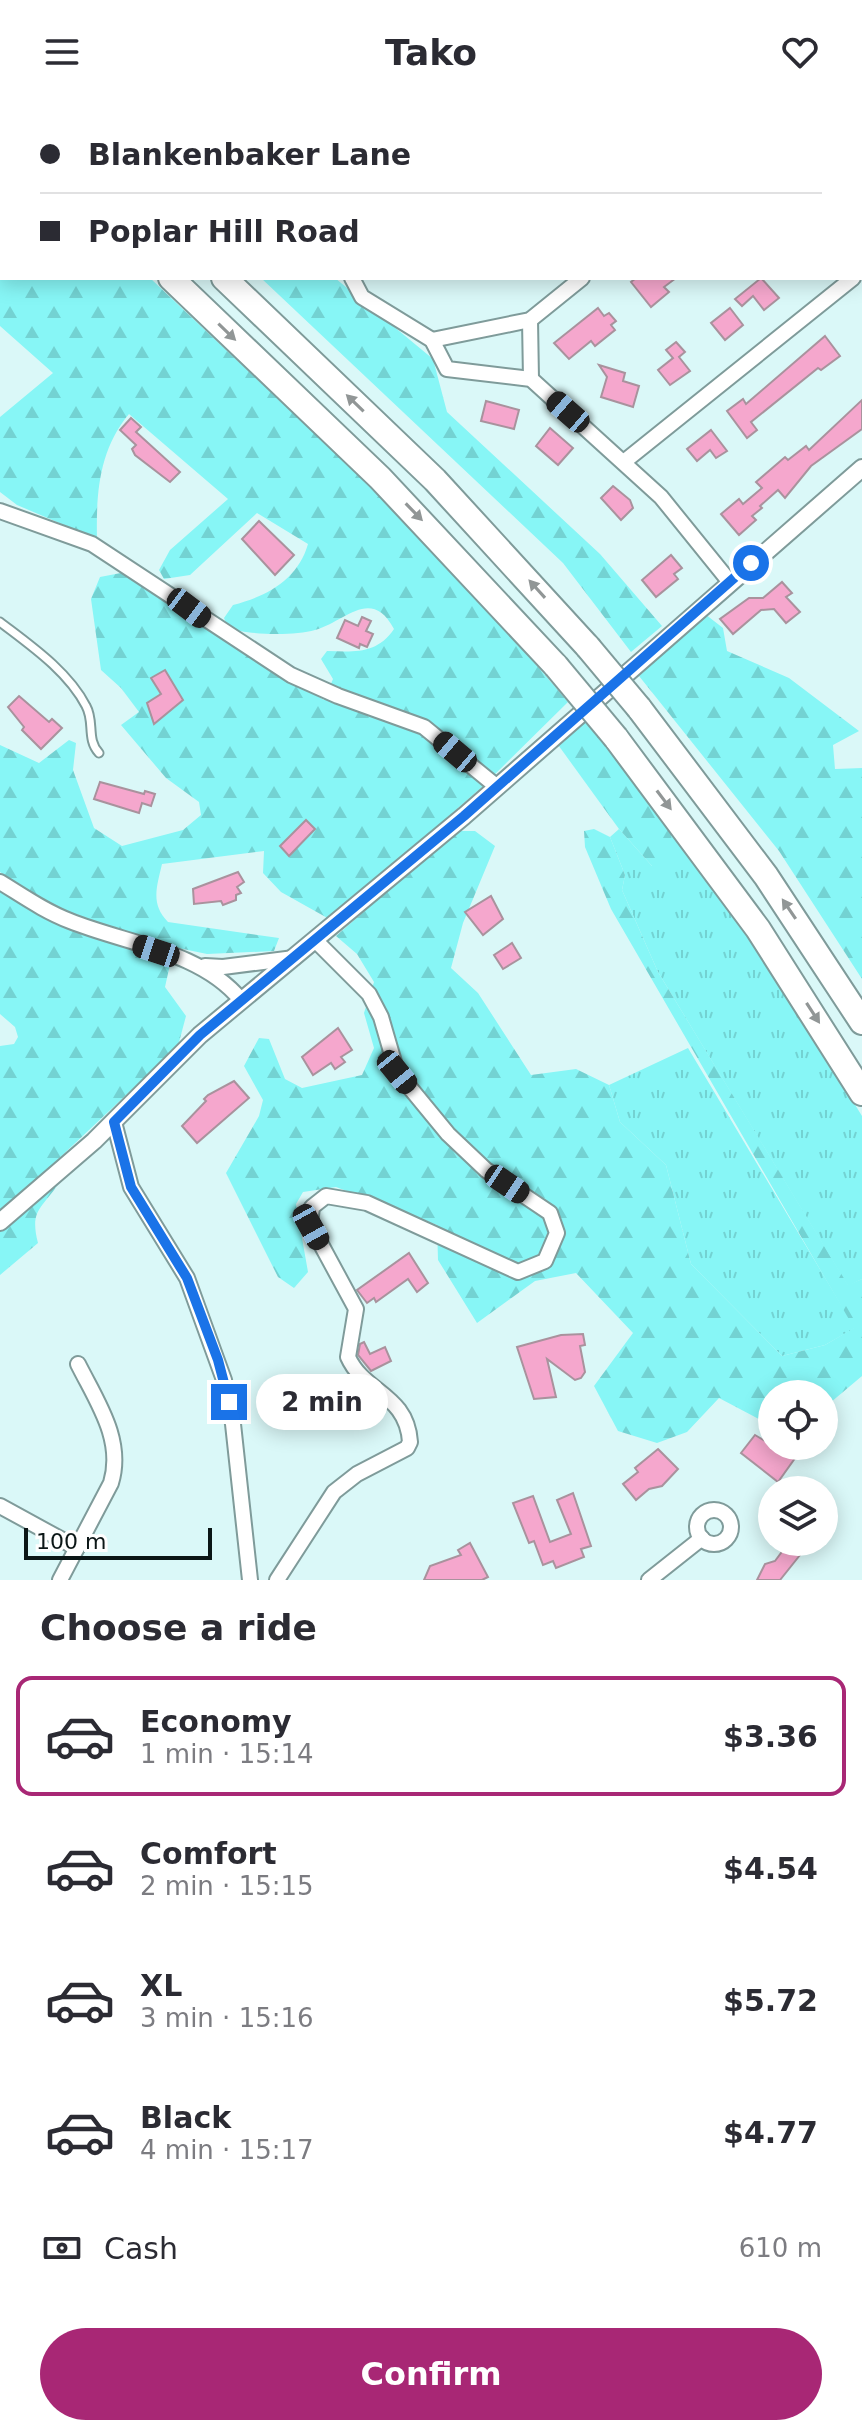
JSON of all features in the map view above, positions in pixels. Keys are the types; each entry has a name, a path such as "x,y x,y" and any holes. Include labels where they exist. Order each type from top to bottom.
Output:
{"highway":[{"path":"173,280 390,488 556,666 616,738 758,929 862,1093"},
{"path":"226,280 435,480 588,647 639,708 757,863 862,1022"}],"street":[{"path":"820,104 836,104"},
{"path":"353,280 362,297 432,340 447,369 531,379 625,461 682,520 729,581"},
{"path":"432,340 530,320 580,280"},
{"path":"625,461 851,280"},
{"path":"530,320 531,379"},
{"path":"0,1222 114,1122 171,1062 241,1000 316,941 862,468"},
{"path":"0,511 92,544 291,675 424,727 496,786"},
{"path":"0,882 35,905 70,921 200,965 223,967 294,958"},
{"path":"277,1580 334,1492 357,1474 407,1448 410,1442 403,1411 363,1377 348,1357 356,1309 311,1227 312,1207 326,1196 335,1195 367,1203 518,1272 545,1261 557,1233 550,1213 486,1170 448,1134 407,1085 388,1051 381,1017 369,994 316,941"},
{"path":"200,965 230,986 241,1000"},
{"path":"114,1122 131,1187 187,1278 224,1380 233,1424 250,1580"},
{"path":"60,1580 116,1468 112,1436 78,1364"},
{"path":"0,1506 77,1548"},
{"path":"649,1580 702,1538"}],"lane":[{"path":"0,622 55,667 78,693 88,708 93,746 99,753"}],"green space":[{"path":"0,280 152,280 440,552 568,702 483,786 331,920 281,892 263,873 264,851 162,864 157,902 168,922 279,938 274,951 207,954 140,940 48,905 0,872 0,745 39,763 69,740 76,743 73,770 94,828 122,846 183,830 201,815 199,802 166,778 121,725 139,712 121,688 101,670 91,599 100,577 126,572 238,649 324,700 333,679 321,659 327,651 365,650 380,643 394,629 385,616 367,608 306,632 259,633 228,628 224,618 233,605 258,597 280,584 297,567 308,544 257,513 190,575 164,579 159,570 170,550 228,499 129,414 105,457 97,505 97,539 17,505 0,492 0,417 53,373 0,326"},
{"path":"263,280 337,280 433,359 447,412 600,554 662,626 631,652 563,563"},
{"path":"705,614 723,628 727,651 789,678 859,731 833,745 835,769 862,768 862,979 779,851 639,676"},
{"path":"586,719 670,826 673,851 666,867 652,866 619,829 556,742"},
{"path":"670,826 774,973 862,1116 862,1279 848,1286 658,972 622,890 625,875 610,837 619,829 652,866"},
{"path":"594,829 610,837 625,875 622,890 658,972 848,1285 862,1279 862,1376 838,1396 838,1380 758,1380 758,1419 719,1398 687,1432 657,1443 618,1431 594,1386 633,1333 576,1273 535,1281 477,1323 438,1260 437,1225 336,1187 303,1192 296,1204 308,1272 294,1288 278,1277 226,1173 259,1116 263,1100 244,1066 259,1038 269,1039 285,1079 302,1088 362,1075 374,1048 364,1013 374,982 357,954 336,936 456,831 475,831 495,846 463,923 451,968 478,993 531,1075 576,1069 609,1085 620,1122 666,1165 691,1264 782,1356 825,1345 854,1328 611,909 585,847 584,831"},
{"path":"0,889 171,960 165,987 186,1016 178,1046 0,1214 0,1046 14,1044 18,1037 15,1027 0,1014"},
{"path":"688,1048 855,1328 825,1345 782,1356 691,1264 666,1165 620,1122 609,1085"},
{"path":"60,1181 39,1209 35,1222 38,1243 0,1275 0,1229"}],"building":[{"path":"673,280 664,287 669,292 651,307 631,282"},
{"path":"759,280 763,280 779,298 764,310 753,296 742,306 735,299"},
{"path":"598,308 604,316 609,313 616,321 611,325 615,330 595,346 591,341 569,359 554,343"},
{"path":"730,308 743,325 725,340 711,323"},
{"path":"825,336 840,356 821,370 818,368 751,422 757,430 747,438 727,411 743,399 746,404"},
{"path":"676,342 685,352 679,357 690,371 670,385 658,370 673,358 666,350"},
{"path":"599,365 625,373 623,381 639,386 633,407 601,397 607,377"},
{"path":"862,400 862,429 811,466 785,498 778,490 760,506 762,508 752,516 756,520 739,535 721,514 739,499 743,504 762,488 756,482 785,457 788,460 806,446 809,450"},
{"path":"486,401 519,410 514,429 481,421"},
{"path":"131,418 141,427 136,432 180,472 170,482 135,455 132,449 136,445 120,430"},
{"path":"550,428 573,448 558,465 536,446"},
{"path":"711,430 727,451 716,458 710,450 697,461 687,449"},
{"path":"613,486 630,500 633,508 621,520 601,498"},
{"path":"259,521 294,555 275,575 242,539"},
{"path":"671,555 682,568 674,574 678,579 656,597 642,580"},
{"path":"782,582 792,593 786,597 800,612 786,623 774,609 761,610 733,634 720,619 749,598 763,598"},
{"path":"362,617 371,621 366,631 373,634 367,647 360,644 359,648 337,638 345,620 358,626"},
{"path":"165,670 183,700 154,724 147,703 161,694 151,678"},
{"path":"19,696 49,722 52,719 62,728 41,749 22,730 24,727 8,707"},
{"path":"100,782 155,794 151,806 142,803 139,813 94,799"},
{"path":"306,820 315,829 289,856 280,846"},
{"path":"238,872 244,882 237,887 241,893 236,895 236,900 223,905 221,901 194,904 193,889"},
{"path":"491,896 503,919 483,935 465,912"},
{"path":"512,943 521,958 503,969 494,955"},
{"path":"338,1028 352,1050 341,1057 345,1062 335,1069 331,1063 313,1075 302,1057"},
{"path":"234,1081 249,1098 197,1143 182,1126 208,1095"},
{"path":"409,1253 428,1283 417,1292 408,1279 376,1302 374,1298 367,1303 357,1290"},
{"path":"583,1334 585,1345 580,1346 585,1372 581,1378 575,1380 547,1359 556,1397 534,1399 517,1347 561,1335"},
{"path":"364,1342 370,1354 385,1347 391,1361 371,1371 358,1355 360,1344"},
{"path":"755,1435 758,1437 758,1460 794,1460 782,1476 770,1476 741,1453"},
{"path":"658,1449 678,1469 662,1486 649,1489 636,1500 623,1484 638,1472 635,1468"},
{"path":"573,1493 591,1546 581,1549 584,1557 556,1568 553,1561 543,1565 534,1541 529,1543 513,1503 533,1496 550,1542 571,1534 557,1500"},
{"path":"470,1543 488,1577 482,1580 424,1580 430,1566 461,1555 458,1550"},
{"path":"779,1556 799,1556 780,1580 757,1580 765,1564 775,1561"}],"route":[{"path":"229,1402 218,1360 187,1278 161,1231 136,1196 124,1170 114,1122 200,1035 464,816 751,563"}]}
